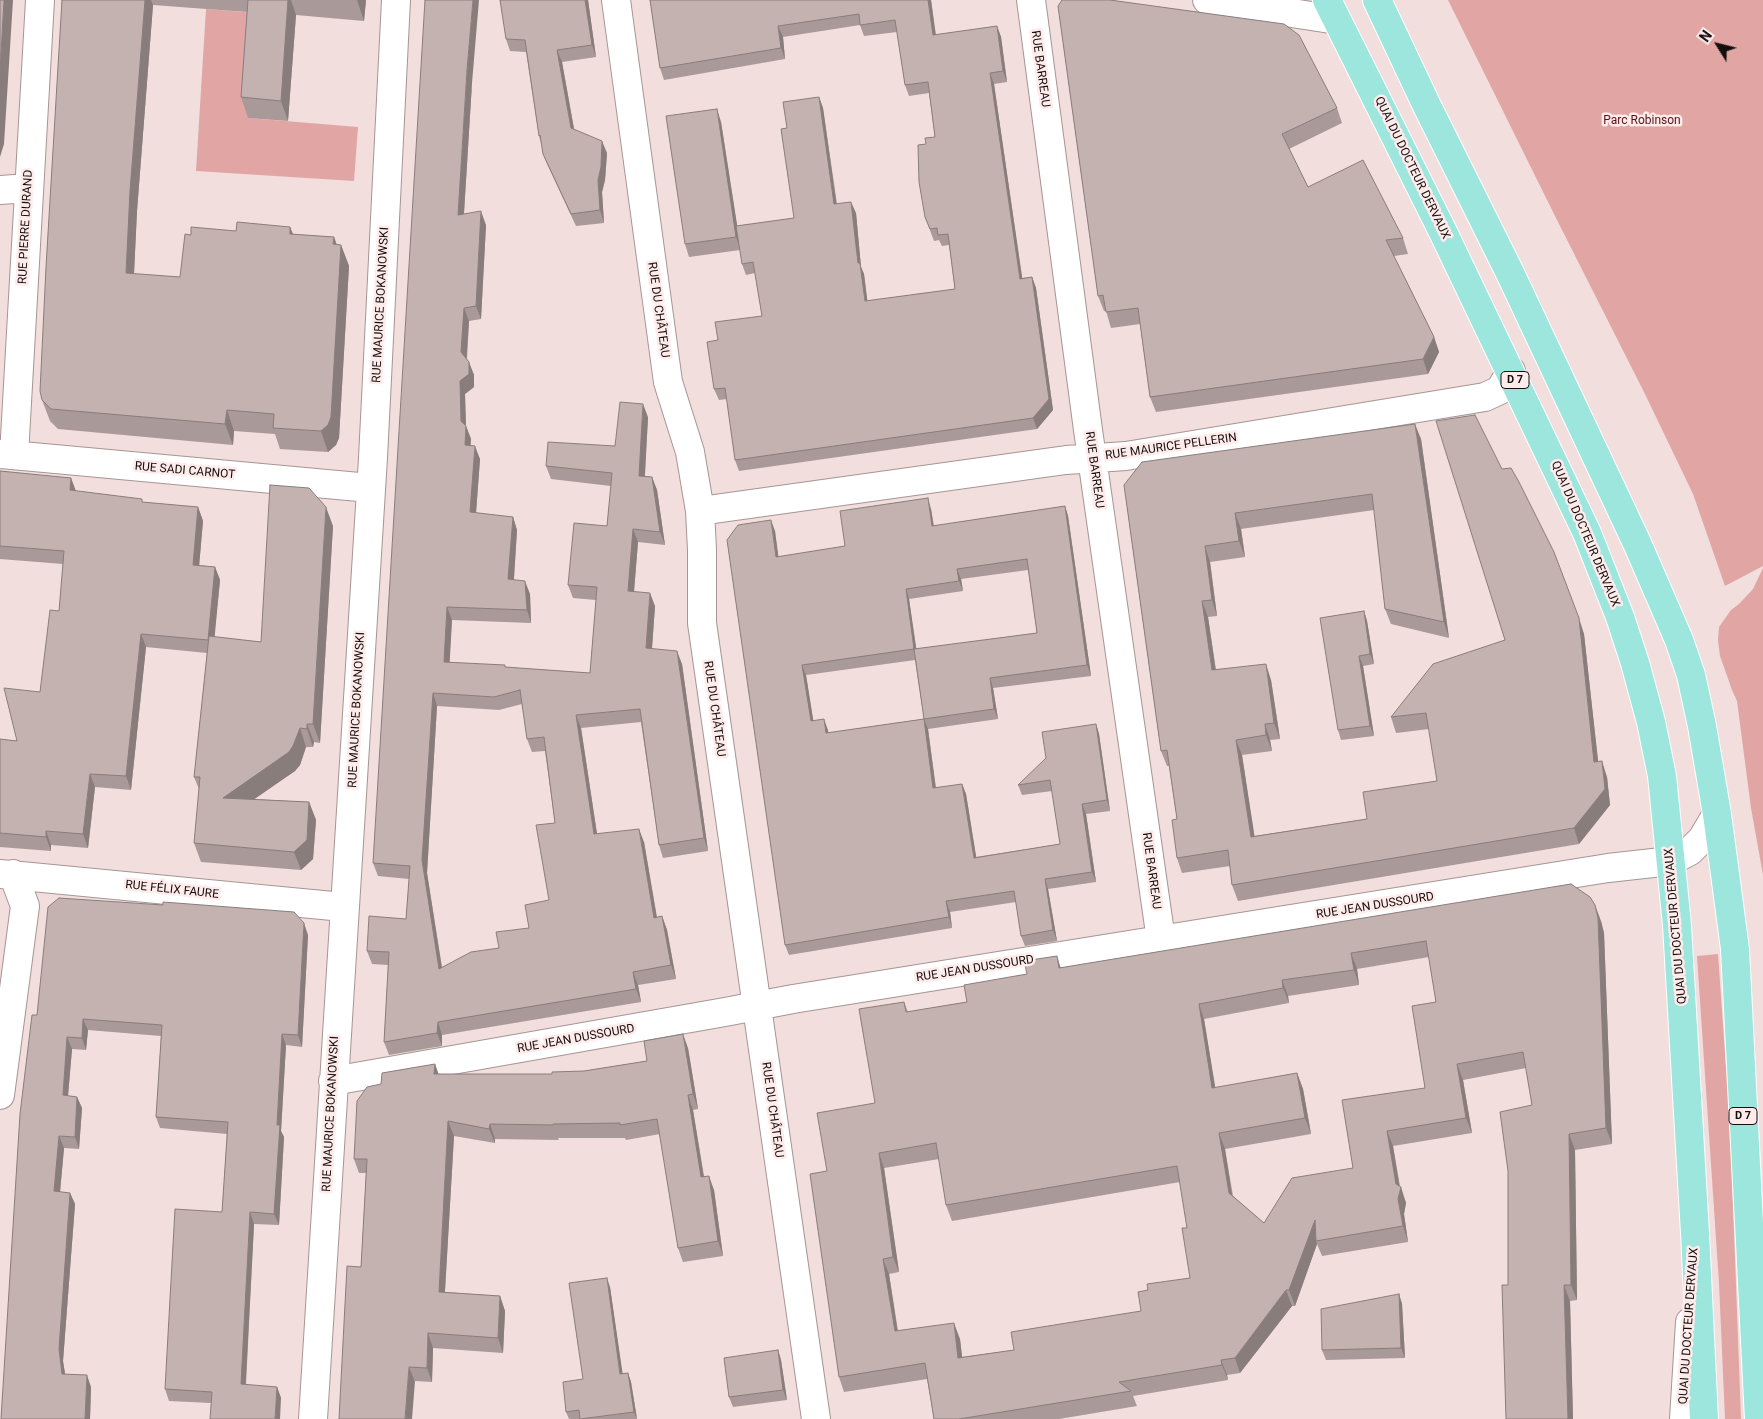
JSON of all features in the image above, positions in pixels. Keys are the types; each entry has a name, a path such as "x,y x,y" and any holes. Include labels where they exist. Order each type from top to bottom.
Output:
{"main road":[{"name":"D 7","path":"1377,0 1426,106 1510,273 1637,543 1671,620 1691,675 1717,814 1735,949 1758,1419"},
{"name":"QUAI DU DOCTEUR DERVAUX","path":"1332,10 1358,58 1511,371 1587,533 1602,568 1626,635 1651,722 1660,767 1677,925 1696,1233 1704,1419"}],"street":[{"name":"RUE PIERRE DURAND","path":"7,454 28,188 40,0"},
{"name":"RUE MAURICE BOKANOWSKI","path":"312,1419 370,488 396,0"},
{"name":"RUE DU CHÂTEAU","path":"616,0 668,382 690,452 700,511 702,623 816,1419"},
{"name":"RUE BARREAU","path":"1031,0 1161,940"},
{"path":"1207,0 1332,10"},
{"path":"0,190 28,188"},
{"name":"RUE MAURICE PELLERIN","path":"700,511 1066,460 1136,454 1485,397 1500,390 1511,371"},
{"name":"RUE SADI CARNOT","path":"7,454 370,488"},
{"name":"RUE JEAN DUSSOURD","path":"333,1081 757,1006 1608,868 1671,861 1690,850 1702,839 1717,814"},
{"path":"0,1095 25,906 6,874"},
{"name":"RUE FÉLIX FAURE","path":"6,874 344,907"},
{"name":"QUAI DU DOCTEUR DERVAUX","path":"1684,1419 1696,1233"}],"green space":[{"name":"Parc Robinson","path":"1448,0 1763,0 1763,566 1725,586 1693,494"},
{"path":"206,9 256,13 248,118 358,127 354,181 196,171"},
{"path":"1763,568 1763,875 1751,808 1737,701 1720,656 1718,640 1719,627 1731,610 1753,589"},
{"path":"1718,954 1730,1124 1741,1419 1725,1419 1719,1283 1697,956"}],"building":[{"path":"0,0 4,0 0,71"},
{"path":"62,0 145,0 130,191 126,273 180,277 185,234 191,235 191,227 236,231 237,222 290,227 290,234 334,237 333,244 341,245 331,417 328,425 321,431 273,428 274,414 227,410 225,424 51,409 42,400 40,391 46,267"},
{"path":"248,0 288,0 281,101 241,97"},
{"path":"425,0 473,0 458,215 481,211 476,306 464,308 461,352 469,362 469,374 460,381 461,421 466,426 465,445 475,446 470,512 513,517 508,579 525,581 527,610 447,607 444,662 505,665 505,667 590,673 597,587 568,585 574,523 607,526 612,473 546,466 548,442 615,446 620,402 643,404 639,476 652,477 660,532 633,529 628,591 650,593 646,648 677,651 704,838 659,845 640,709 576,715 594,834 639,829 654,918 662,916 671,965 633,972 636,989 438,1022 437,1033 384,1042 389,952 367,951 369,916 406,919 410,866 373,863","holes":["520,690 527,739 544,737 555,823 536,825 549,900 525,905 529,928 496,932 499,948 471,952 439,969 422,860 433,693 494,697"]},
{"path":"500,0 585,0 592,45 557,50 571,128 602,141 601,167 598,180 600,210 571,214 543,154 525,40 506,39"},
{"path":"650,0 928,0 933,35 997,26 1003,71 990,73 1020,279 1032,277 1049,399 1033,418 735,460 725,388 714,389 707,342 718,340 715,322 762,316 753,262 742,264 736,226 794,218 781,129 787,128 783,102 819,97 834,204 851,202 858,263 860,263 865,301 955,289 948,234 938,235 937,228 930,229 925,217 919,182 918,145 926,144 925,138 935,137 928,82 905,85 895,20 860,25 859,14 778,26 781,48 660,68"},
{"path":"1062,0 1110,0 1284,24 1299,35 1337,108 1282,134 1308,187 1363,160 1403,238 1386,240 1434,337 1423,359 1150,397 1138,308 1106,312 1103,295 1098,296 1058,6"},
{"path":"717,109 736,237 685,244 666,116"},
{"path":"1475,415 1502,469 1511,468 1519,482 1554,552 1579,618 1594,762 1602,761 1605,789 1574,828 1232,885 1228,850 1177,858 1172,820 1177,819 1167,750 1161,751 1124,485 1142,462 1415,424 1444,622 1385,609 1372,494 1235,513 1239,541 1205,546 1212,600 1202,601 1212,670 1266,664 1274,723 1265,724 1266,735 1236,740 1251,837 1367,819 1363,792 1437,781 1426,713 1391,717 1433,664 1505,640 1436,421"},
{"path":"0,471 71,478 70,490 142,499 142,502 198,507 193,565 215,567 208,640 141,634 126,776 90,774 83,834 46,831 46,837 0,833 0,739 17,741 4,688 40,692 50,610 59,611 64,551 0,546"},
{"path":"270,485 309,488 326,507 313,724 307,724 307,729 300,728 289,752 223,798 309,802 307,840 294,852 194,843 200,777 194,777 209,636 261,642"},
{"path":"928,498 932,526 1065,506 1087,665 990,678 994,709 924,719 933,788 962,784 974,858 1060,844 1050,780 1018,785 1046,758 1042,732 1096,724 1107,800 1082,804 1092,872 1045,879 1053,930 1021,936 1014,891 946,901 949,917 785,945 727,540 738,525 771,520 776,557 845,546 840,511","holes":["1027,559 1037,633 914,649 906,589 959,581 957,569","914,649 924,719 826,733 824,719 811,721 802,665"]},
{"path":"1364,611 1370,654 1359,656 1370,726 1338,730 1320,618"},
{"path":"1571,884 1590,897 1595,905 1598,918 1606,1128 1569,1134 1571,1285 1564,1285 1568,1419 1506,1419 1502,1285 1508,1285 1508,1171 1500,1112 1532,1105 1523,1052 1457,1064 1466,1118 1387,1131 1396,1184 1401,1187 1398,1199 1403,1226 1316,1241 1315,1220 1289,1290 1286,1290 1235,1358 1221,1360 1222,1365 1119,1382 1131,1391 959,1419 934,1419 925,1363 839,1377 810,1174 827,1171 817,1113 875,1103 859,1009 904,1002 906,1012 967,1002 964,985 1027,974 1024,961 1057,956 1059,968","holes":["1426,941 1436,1002 1412,1006 1425,1088 1342,1100 1353,1168 1292,1178 1264,1223 1229,1193 1219,1133 1305,1118 1297,1073 1212,1088 1199,1004 1283,988 1282,980 1354,970 1351,953","936,1143 946,1205 1177,1166 1187,1228 1182,1228 1190,1278 1147,1284 1148,1290 1138,1292 1141,1311 1011,1332 1014,1350 958,1358 954,1323 895,1331 883,1259 893,1257 879,1153"]},
{"path":"59,898 163,905 163,902 294,912 304,923 298,1035 282,1034 277,1125 280,1125 274,1214 250,1212 241,1384 277,1387 275,1419 210,1419 212,1392 165,1389 175,1209 222,1212 228,1122 156,1117 162,1025 83,1019 82,1038 67,1037 63,1095 77,1097 75,1137 59,1136 54,1191 70,1193 59,1349 62,1374 87,1375 85,1419 1,1419 20,1114 32,1015 37,1015 48,907"},
{"path":"683,1034 693,1094 688,1095 701,1177 709,1176 718,1241 678,1248 657,1119 620,1125 620,1123 490,1124 489,1129 448,1121 439,1292 500,1296 498,1338 428,1333 427,1368 409,1367 405,1419 339,1419 347,1266 361,1267 367,1159 354,1159 357,1101 367,1087 381,1084 382,1073 435,1064 434,1074 552,1074 552,1072 584,1071 647,1061 644,1041"},
{"path":"607,1278 620,1374 628,1373 634,1412 580,1419 579,1410 566,1412 563,1382 583,1379 569,1283"},
{"path":"1399,1294 1401,1348 1322,1350 1321,1309"},
{"path":"778,1350 783,1390 729,1397 724,1358"}]}
